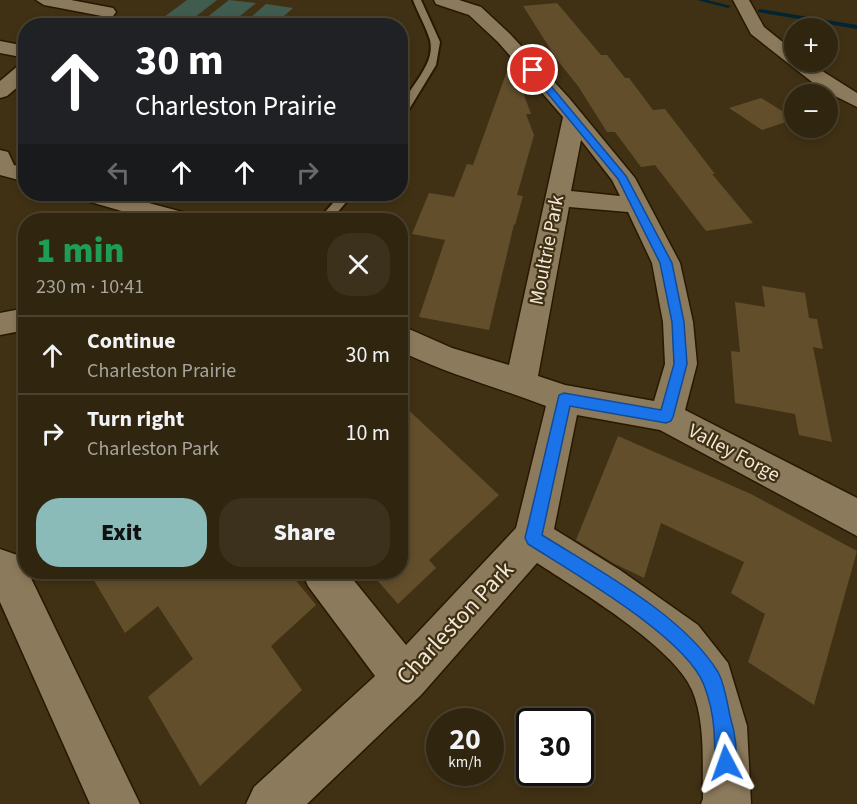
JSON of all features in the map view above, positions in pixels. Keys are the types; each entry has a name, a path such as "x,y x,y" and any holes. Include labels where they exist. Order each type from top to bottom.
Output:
{"street":[{"path":"44,0 115,8 99,18"},
{"path":"442,0 475,11 504,38 574,117 623,178 666,263 678,322 681,364 666,417"},
{"path":"741,0 757,30 784,51"},
{"path":"0,47 18,50"},
{"path":"811,72 828,85 857,101"},
{"path":"0,92 18,76"},
{"name":"Moultrie Park","path":"521,383 574,117"},
{"path":"558,198 637,205"},
{"path":"114,201 156,213"},
{"path":"0,324 18,321"},
{"name":"Valley Forge","path":"408,341 443,358 564,399 666,417 857,518"},
{"name":"Charleston Park","path":"271,804 405,679 533,538 564,399"},
{"path":"533,538 606,584 682,640 712,679 724,726 728,801 726,804"},
{"path":"0,569 6,570 114,804"},
{"path":"327,579 405,679"}],"lane":[{"path":"408,103 431,65 435,42 417,0"},
{"path":"330,213 341,201"}],"green space":[{"path":"187,0 217,0 194,18 163,18"},
{"path":"229,0 256,3 238,18 206,18"},
{"path":"266,4 293,8 282,18 250,18"}],"building":[{"path":"557,3 601,55 607,55 625,78 629,78 653,110 665,109 715,174 712,174 753,223 706,231 655,165 641,167 615,132 607,132 523,6"},
{"path":"511,60 531,114 526,114 534,135 517,195 523,196 514,224 489,330 419,317 445,240 412,234 429,193 454,197 467,164 473,165"},
{"path":"761,98 784,112 784,123 762,130 729,108"},
{"path":"762,286 805,293 809,318 817,319 823,349 813,347 832,442 799,435 795,414 735,403 731,351 740,352 735,302 765,307"},
{"path":"408,410 499,495 429,560 436,568 398,604 376,579 408,579"},
{"path":"618,436 751,494 857,551 814,705 748,662 765,614 731,593 744,562 661,523 644,578 613,563 576,540"},
{"path":"93,579 295,579 316,605 271,646 302,690 200,786 148,697 193,659 158,606 125,633"}],"waterway":[{"path":"700,0 728,6"},
{"path":"760,11 857,27"}],"route":[{"path":"533,70 623,178 666,263 678,322 681,364 666,417 564,399 533,538 606,584 682,640 712,679 724,726 726,763"}]}
